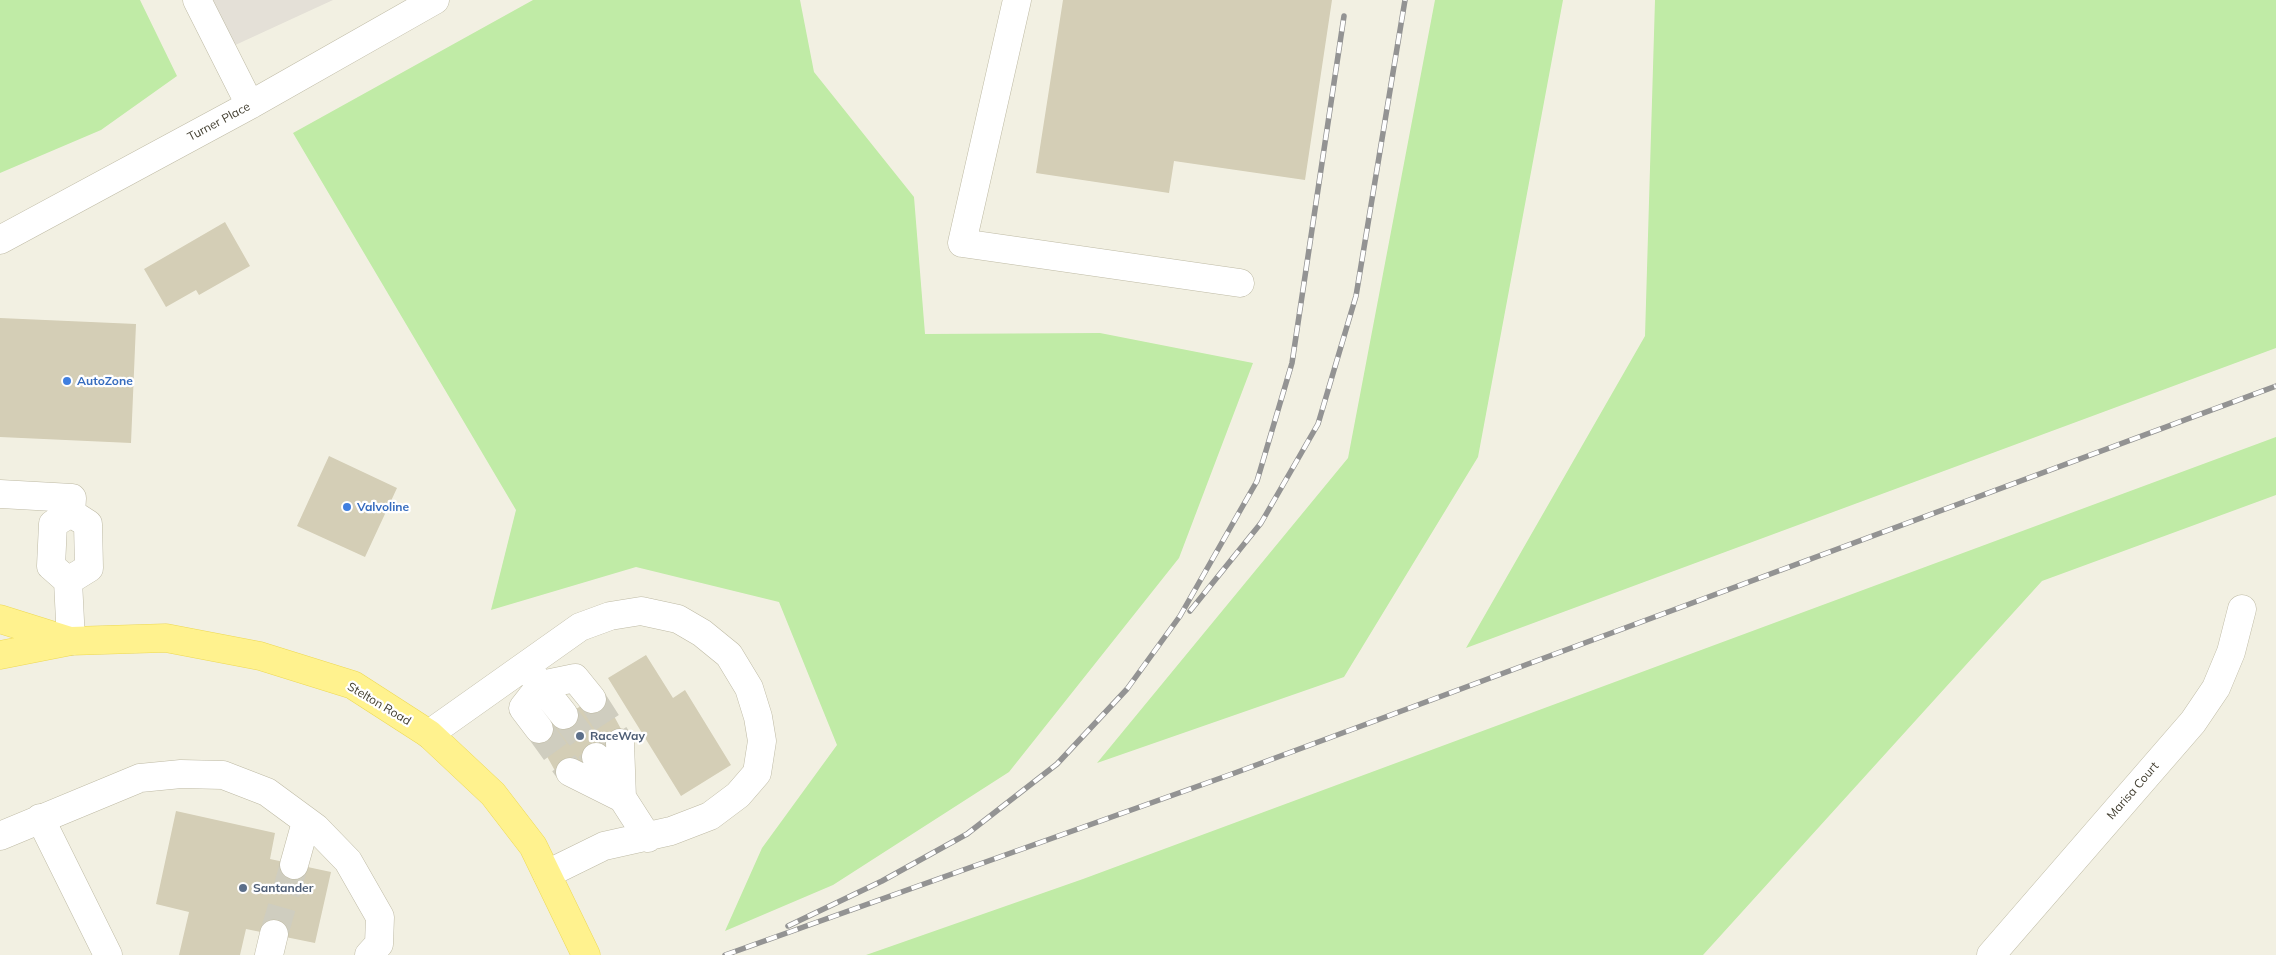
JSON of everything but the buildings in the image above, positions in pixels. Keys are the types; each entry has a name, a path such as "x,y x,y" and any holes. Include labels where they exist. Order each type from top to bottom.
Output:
{"main road":[{"path":"0,619 71,641"},
{"name":"Stelton Road","path":"0,655 71,641 166,638 260,656 353,685 429,734 493,794 533,846 586,955"}],"street":[{"path":"197,0 250,106"},
{"name":"Turner Place","path":"0,240 250,106 435,0"},
{"path":"1017,0 962,243 1240,283"},
{"path":"0,494 72,498 71,513"},
{"path":"71,513 53,524 51,566 68,581 71,641"},
{"path":"68,581 89,568 88,524 71,513"},
{"name":"Marisa Court","path":"1991,955 2193,722 2216,688 2231,652 2242,608"},
{"path":"429,734 533,675 580,627 610,616 641,611 678,618 702,633 729,655 748,688 758,717 762,741 757,773 738,795 710,816 648,838 604,846 547,874"},
{"path":"533,675 575,678 592,699"},
{"path":"533,675 564,715"},
{"path":"533,675 523,708 539,729"},
{"path":"620,744 622,798"},
{"path":"596,757 648,838"},
{"path":"570,772 622,798"},
{"path":"0,836 140,778 180,774 223,775 267,792 316,828 348,861 380,917 379,944 369,955"},
{"path":"40,818 108,955"},
{"path":"294,865 306,822"}],"shaded area":[{"path":"209,0 333,0 231,47"}],"green space":[{"path":"0,0 140,0 177,76 101,130 0,173"},
{"path":"533,0 800,0 814,72 914,197 925,334 1100,333 1253,363 1179,558 1009,772 833,885 725,931 762,848 837,745 779,602 636,567 491,610 516,510 293,133"},
{"path":"1435,0 1563,0 1478,457 1344,677 1097,763 1348,458"},
{"path":"1655,0 2276,0 2276,348 1466,648 1645,336"},
{"path":"2276,437 2276,495 2042,581 1703,955 866,955 1083,879"}],"tunnel":[{"path":"592,699 620,743"},
{"path":"564,715 596,757"},
{"path":"539,729 570,772"},
{"path":"274,934 294,865"}],"railway":[{"path":"1190,611 1261,523 1318,424 1356,296 1405,0"},
{"path":"788,926 882,881 967,834 1057,764 1127,689 1180,616 1257,481 1292,363 1344,16"},
{"path":"725,955 1232,774 2276,386"}],"place":[{"name":"AutoZone","path":"67,381"},
{"name":"Valvoline","path":"347,507"},
{"name":"RaceWay","path":"580,736"},
{"name":"Santander","path":"243,888"}]}
